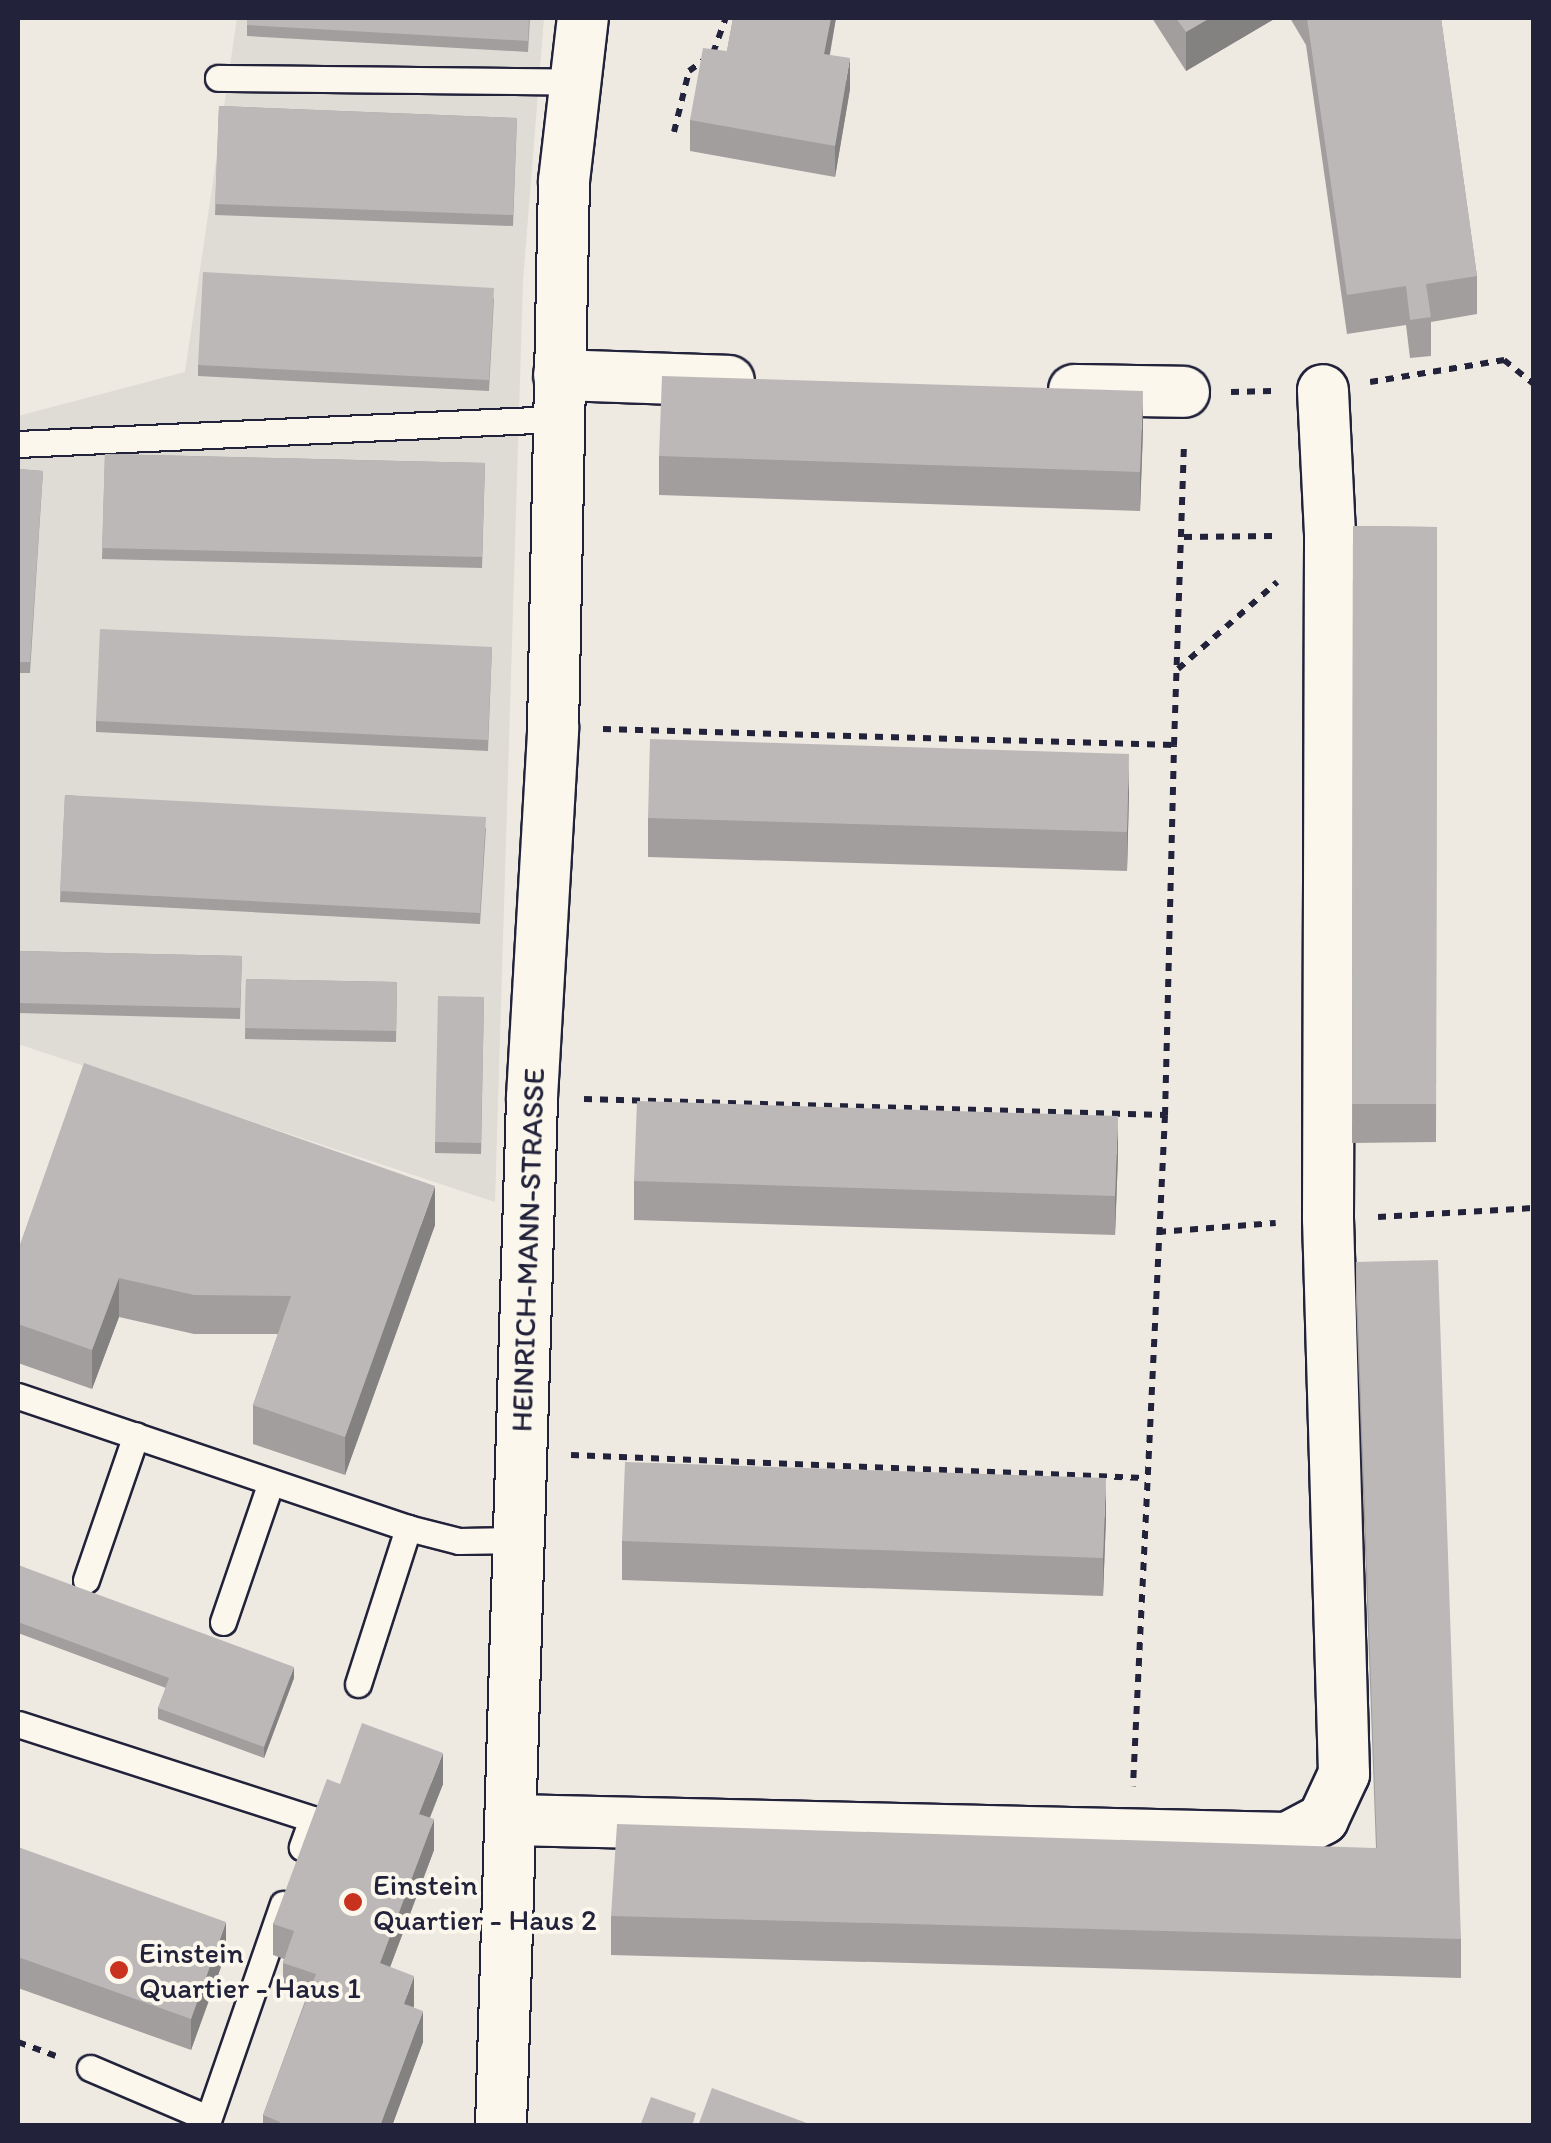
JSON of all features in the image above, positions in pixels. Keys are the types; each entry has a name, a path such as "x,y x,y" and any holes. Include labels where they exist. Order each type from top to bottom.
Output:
{"street":[{"name":"HEINRICH-MANN-STRASSE","path":"500,2126 532,1098 552,729 558,397 572,82 583,18"},
{"path":"558,397 772,382"},
{"path":"1027,388 1184,392"},
{"path":"512,1820 1132,1838 1287,1838 1323,1819 1344,1774 1328,1219 1330,534 1324,390"}],"lane":[{"path":"218,78 572,82"},
{"path":"18,444 558,397"},
{"path":"18,1396 408,1528 459,1541 518,1540"},
{"path":"86,1580 136,1435"},
{"path":"223,1622 271,1482"},
{"path":"358,1684 408,1528"},
{"path":"18,1724 312,1819 207,2122 90,2068"}],"path":[{"path":"674,132 689,71 717,51 726,18"},
{"path":"1132,1838 1144,1478 1164,1116 1184,538 1184,392"},
{"path":"1184,538 1330,534"},
{"path":"1178,669 1330,534"},
{"path":"552,729 1174,744"},
{"path":"532,1098 1164,1116"},
{"path":"520,1456 1144,1478"}],"shaded area":[{"path":"237,18 544,18 523,281 495,1202 18,1044 18,416 185,372"}],"building":[{"path":"247,18 529,18 528,41 247,25"},
{"path":"733,18 831,18 824,54 850,58 835,146 690,120 703,48 727,51"},
{"path":"1176,18 1210,18 1186,32"},
{"path":"1307,18 1441,18 1477,276 1426,284 1431,317 1410,320 1406,286 1347,295"},
{"path":"219,106 517,118 513,215 215,204"},
{"path":"203,272 494,288 489,380 198,365"},
{"path":"662,376 1143,391 1140,472 659,456"},
{"path":"105,454 485,463 482,557 102,548"},
{"path":"18,469 43,471 30,662 18,662"},
{"path":"1353,526 1437,527 1436,1104 1352,1104"},
{"path":"100,629 492,647 488,740 96,721"},
{"path":"650,739 1129,754 1127,832 648,818"},
{"path":"65,795 486,817 480,913 60,891"},
{"path":"18,951 242,956 240,1008 18,1003"},
{"path":"246,979 397,982 396,1031 245,1028"},
{"path":"438,996 484,997 481,1143 435,1142"},
{"path":"84,1063 435,1186 345,1437 253,1405 291,1296 194,1295 119,1278 92,1350 18,1324 18,1250"},
{"path":"637,1101 1118,1116 1115,1196 634,1181"},
{"path":"1438,1260 1461,1939 611,1916 617,1824 1377,1848 1356,1262"},
{"path":"625,1462 1106,1478 1103,1558 622,1541"},
{"path":"18,1565 294,1667 264,1747 158,1708 169,1678 18,1622"},
{"name":"Einstein Quartier - Haus 2","path":"362,1723 443,1753 419,1814 434,1819 380,1963 414,1976 404,2004 423,2011 380,2126 278,2126 280,2122 263,2115 316,1974 283,1963 294,1931 273,1924 327,1779 340,1784"},
{"name":"Einstein Quartier - Haus 1","path":"18,1847 226,1922 191,2019 18,1957"},
{"path":"712,2088 815,2126 698,2126"},
{"path":"651,2097 696,2113 692,2126 640,2126"}],"place":[{"name":"Einstein Quartier - Haus 2","path":"353,1902"},
{"name":"Einstein Quartier - Haus 1","path":"119,1970"}]}
